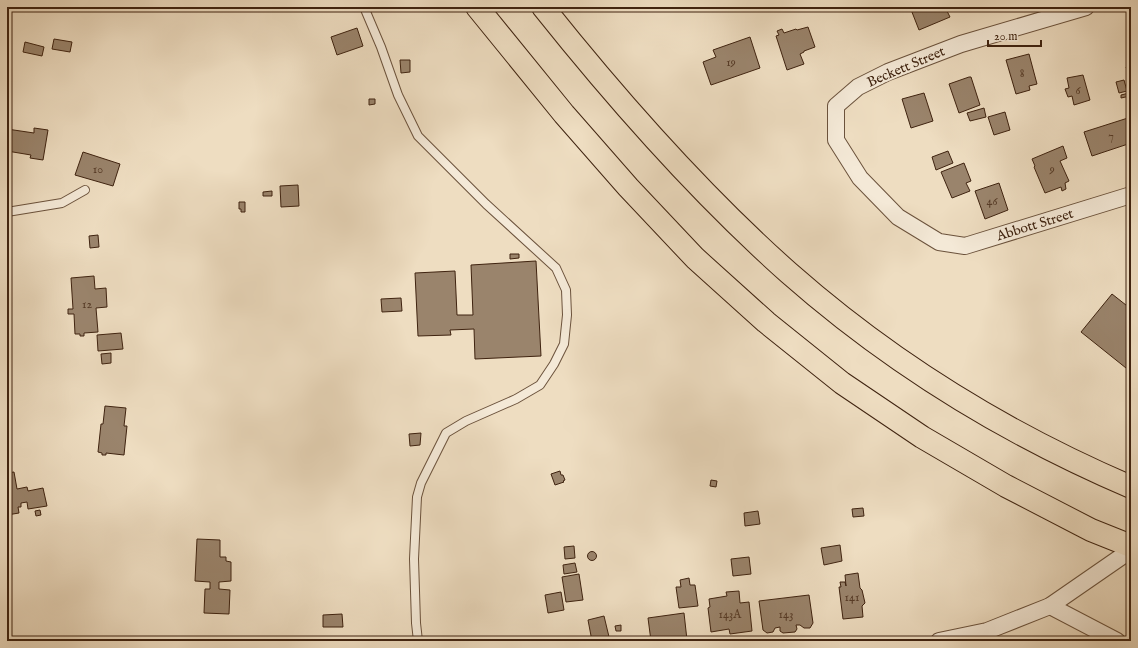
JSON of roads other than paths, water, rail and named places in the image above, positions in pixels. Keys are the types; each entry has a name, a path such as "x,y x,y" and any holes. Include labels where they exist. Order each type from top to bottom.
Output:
{"highway":[{"path":"477,7 564,114 628,187 695,258 766,322 842,383 922,437 1006,486 1091,530 1131,546"},
{"path":"543,7 623,103 677,162 738,225 790,273 843,318 893,355 955,396 1084,467 1131,487"}],"street":[{"name":"Beckett Street","path":"939,242 898,217 860,178 836,140 836,106 858,87 888,72 961,44 1086,7"},
{"name":"Abbott Street","path":"939,242 965,246 1131,195"},
{"path":"939,641 964,639 1050,606 1131,550"},
{"path":"1050,606 1117,641"}],"lane":[{"path":"364,7 381,47 398,95 418,136 486,204 556,268 566,290 567,315 564,344 554,364 540,386 516,399 466,421 446,433 421,483 417,497 414,559 418,641"},
{"path":"7,212 62,203 85,190"}]}
